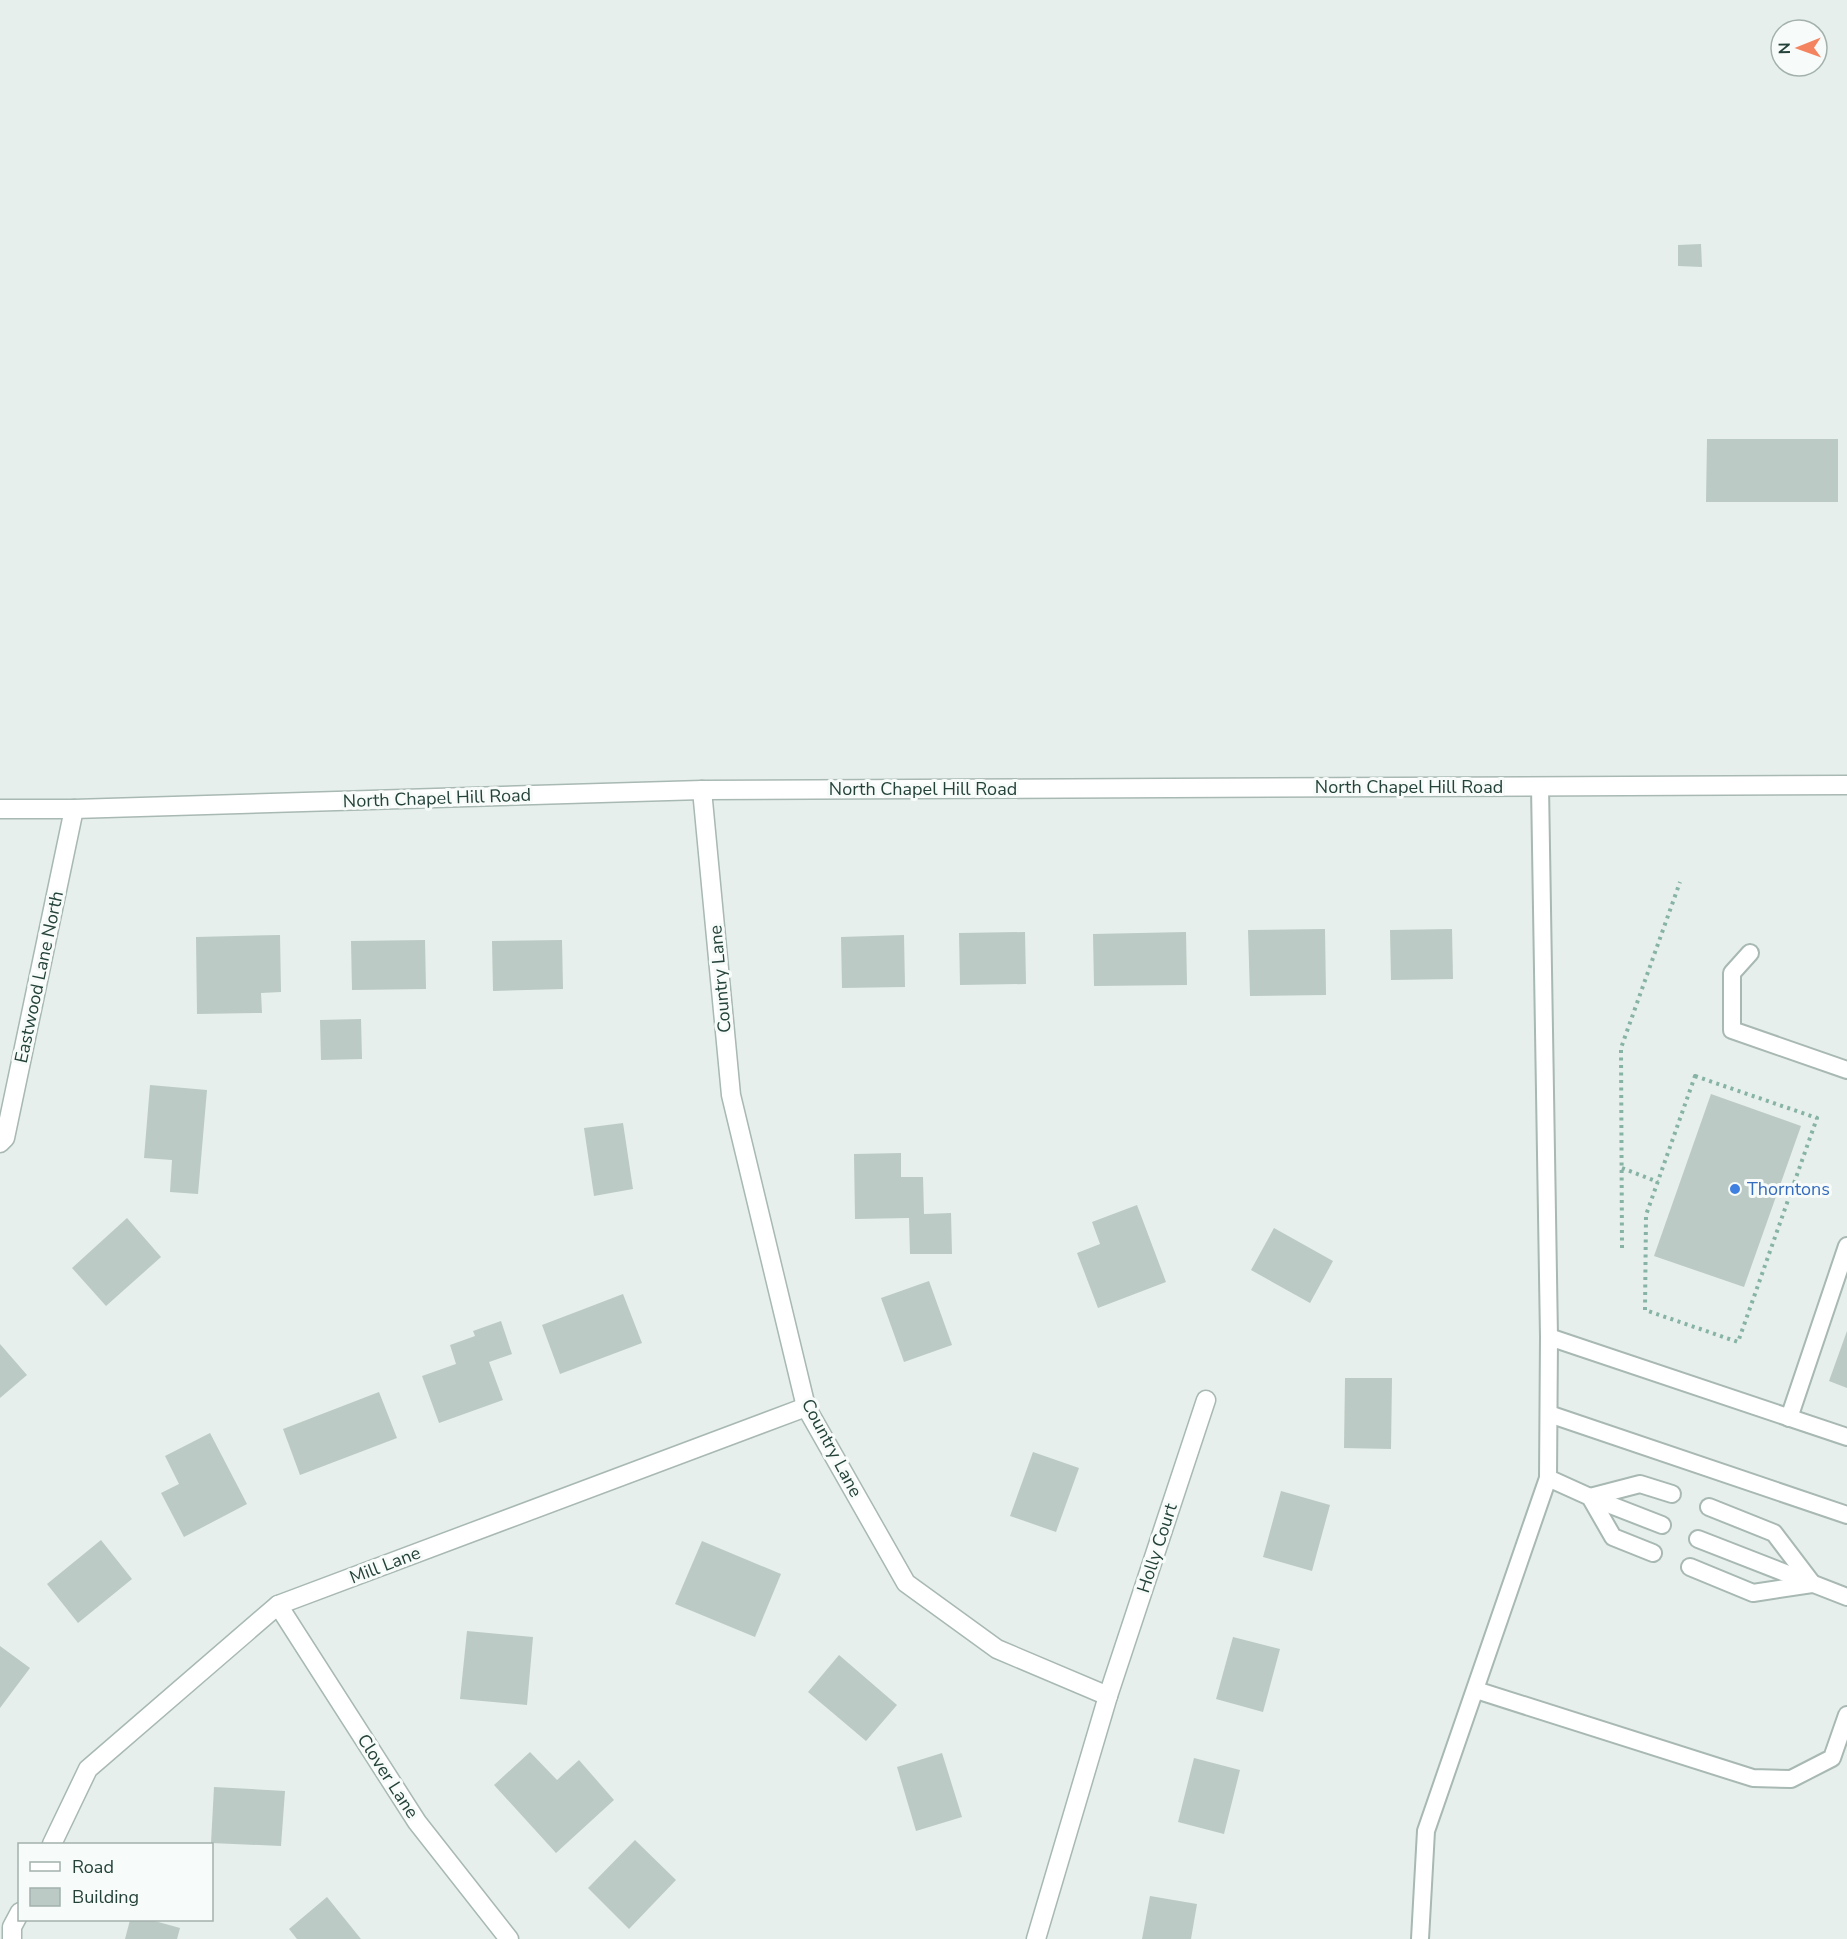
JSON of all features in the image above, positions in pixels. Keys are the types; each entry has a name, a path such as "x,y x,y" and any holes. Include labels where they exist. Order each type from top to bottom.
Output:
{"street":[{"name":"North Chapel Hill Road","path":"0,808 74,809 702,790 1847,785"},
{"name":"Country Lane","path":"702,790 731,1095 806,1407 906,1582 997,1649 1108,1696"},
{"name":"Eastwood Lane North","path":"0,1143 4,1138 74,809"},
{"name":"Holly Court","path":"1108,1696 1206,1400"},
{"name":"Mill Lane","path":"53,1843 88,1768 278,1605 806,1407"},
{"name":"Clover Lane","path":"278,1605 417,1822 509,1939"},
{"path":"1036,1939 1108,1696"},
{"path":"12,1939 12,1927 18,1916"}],"lane":[{"path":"1420,1939 1426,1831 1548,1478 1549,1337 1540,786"},
{"path":"1750,953 1732,973 1732,1030 1847,1070"},
{"path":"1789,1418 1847,1246"},
{"path":"1549,1337 1847,1437"},
{"path":"1549,1414 1847,1515"},
{"path":"1548,1478 1662,1525"},
{"path":"1590,1497 1640,1484 1672,1494"},
{"path":"1590,1497 1612,1538 1653,1553"},
{"path":"1709,1507 1774,1533 1813,1583"},
{"path":"1698,1539 1847,1597"},
{"path":"1690,1567 1754,1593 1813,1583"},
{"path":"1476,1690 1753,1778 1791,1779 1832,1758 1847,1715"}],"path":[{"path":"1622,1248 1621,1048 1680,882"},
{"path":"1695,1076 1817,1118 1738,1342 1645,1310 1646,1215 1658,1182 1695,1076"},
{"path":"1622,1168 1658,1182"}],"building":[{"path":"1701,244 1702,267 1678,266 1678,245"},
{"path":"1707,439 1838,439 1838,502 1706,502"},
{"path":"1325,929 1326,995 1250,996 1248,930"},
{"path":"1452,929 1453,979 1391,980 1390,930"},
{"path":"1025,932 1026,984 960,985 959,933"},
{"path":"1186,932 1187,985 1094,986 1093,934"},
{"path":"280,935 281,992 261,993 262,1013 197,1014 196,937"},
{"path":"904,935 905,987 842,988 841,937"},
{"path":"425,940 426,989 352,990 351,941"},
{"path":"562,940 563,989 493,991 492,941"},
{"path":"361,1019 362,1059 321,1060 320,1020"},
{"path":"150,1085 207,1090 198,1194 170,1192 172,1160 144,1158"},
{"path":"1711,1094 1801,1126 1744,1287 1654,1256"},
{"path":"623,1123 633,1189 594,1196 584,1128"},
{"path":"901,1153 901,1177 923,1177 924,1214 951,1213 952,1254 910,1254 909,1218 855,1219 854,1154"},
{"path":"1137,1205 1166,1282 1098,1308 1077,1253 1100,1244 1092,1222"},
{"path":"127,1218 161,1257 106,1306 72,1268"},
{"path":"1274,1228 1333,1261 1310,1303 1251,1270"},
{"path":"929,1281 952,1345 904,1362 881,1298"},
{"path":"623,1294 642,1343 560,1374 542,1325"},
{"path":"501,1321 512,1354 489,1362 503,1400 439,1423 422,1376 456,1364 450,1345 475,1336 473,1331"},
{"path":"1847,1331 1847,1388 1829,1381"},
{"path":"0,1344 27,1375 0,1398"},
{"path":"1345,1378 1392,1378 1391,1449 1344,1448"},
{"path":"379,1392 397,1438 300,1475 283,1429"},
{"path":"210,1433 247,1504 184,1537 161,1493 179,1484 165,1456"},
{"path":"1033,1452 1079,1468 1056,1532 1010,1516"},
{"path":"1281,1491 1330,1505 1312,1571 1263,1557"},
{"path":"101,1540 132,1579 78,1623 47,1584"},
{"path":"702,1541 781,1574 755,1637 675,1604"},
{"path":"467,1631 533,1637 527,1705 460,1699"},
{"path":"1233,1637 1280,1649 1263,1712 1216,1699"},
{"path":"0,1646 30,1668 0,1708"},
{"path":"839,1655 897,1705 866,1741 808,1692"},
{"path":"530,1752 557,1780 579,1760 614,1800 556,1853 494,1785"},
{"path":"942,1753 962,1817 916,1831 897,1767"},
{"path":"1194,1758 1240,1770 1224,1834 1178,1822"},
{"path":"214,1787 285,1791 281,1846 211,1843"},
{"path":"635,1840 676,1880 629,1929 588,1888"},
{"path":"1150,1896 1197,1904 1191,1939 1142,1939"},
{"path":"327,1897 361,1939 297,1939 289,1929"},
{"path":"130,1921 155,1921 180,1928 177,1939 125,1939"}],"place":[{"name":"Thorntons","path":"1735,1189"}]}
